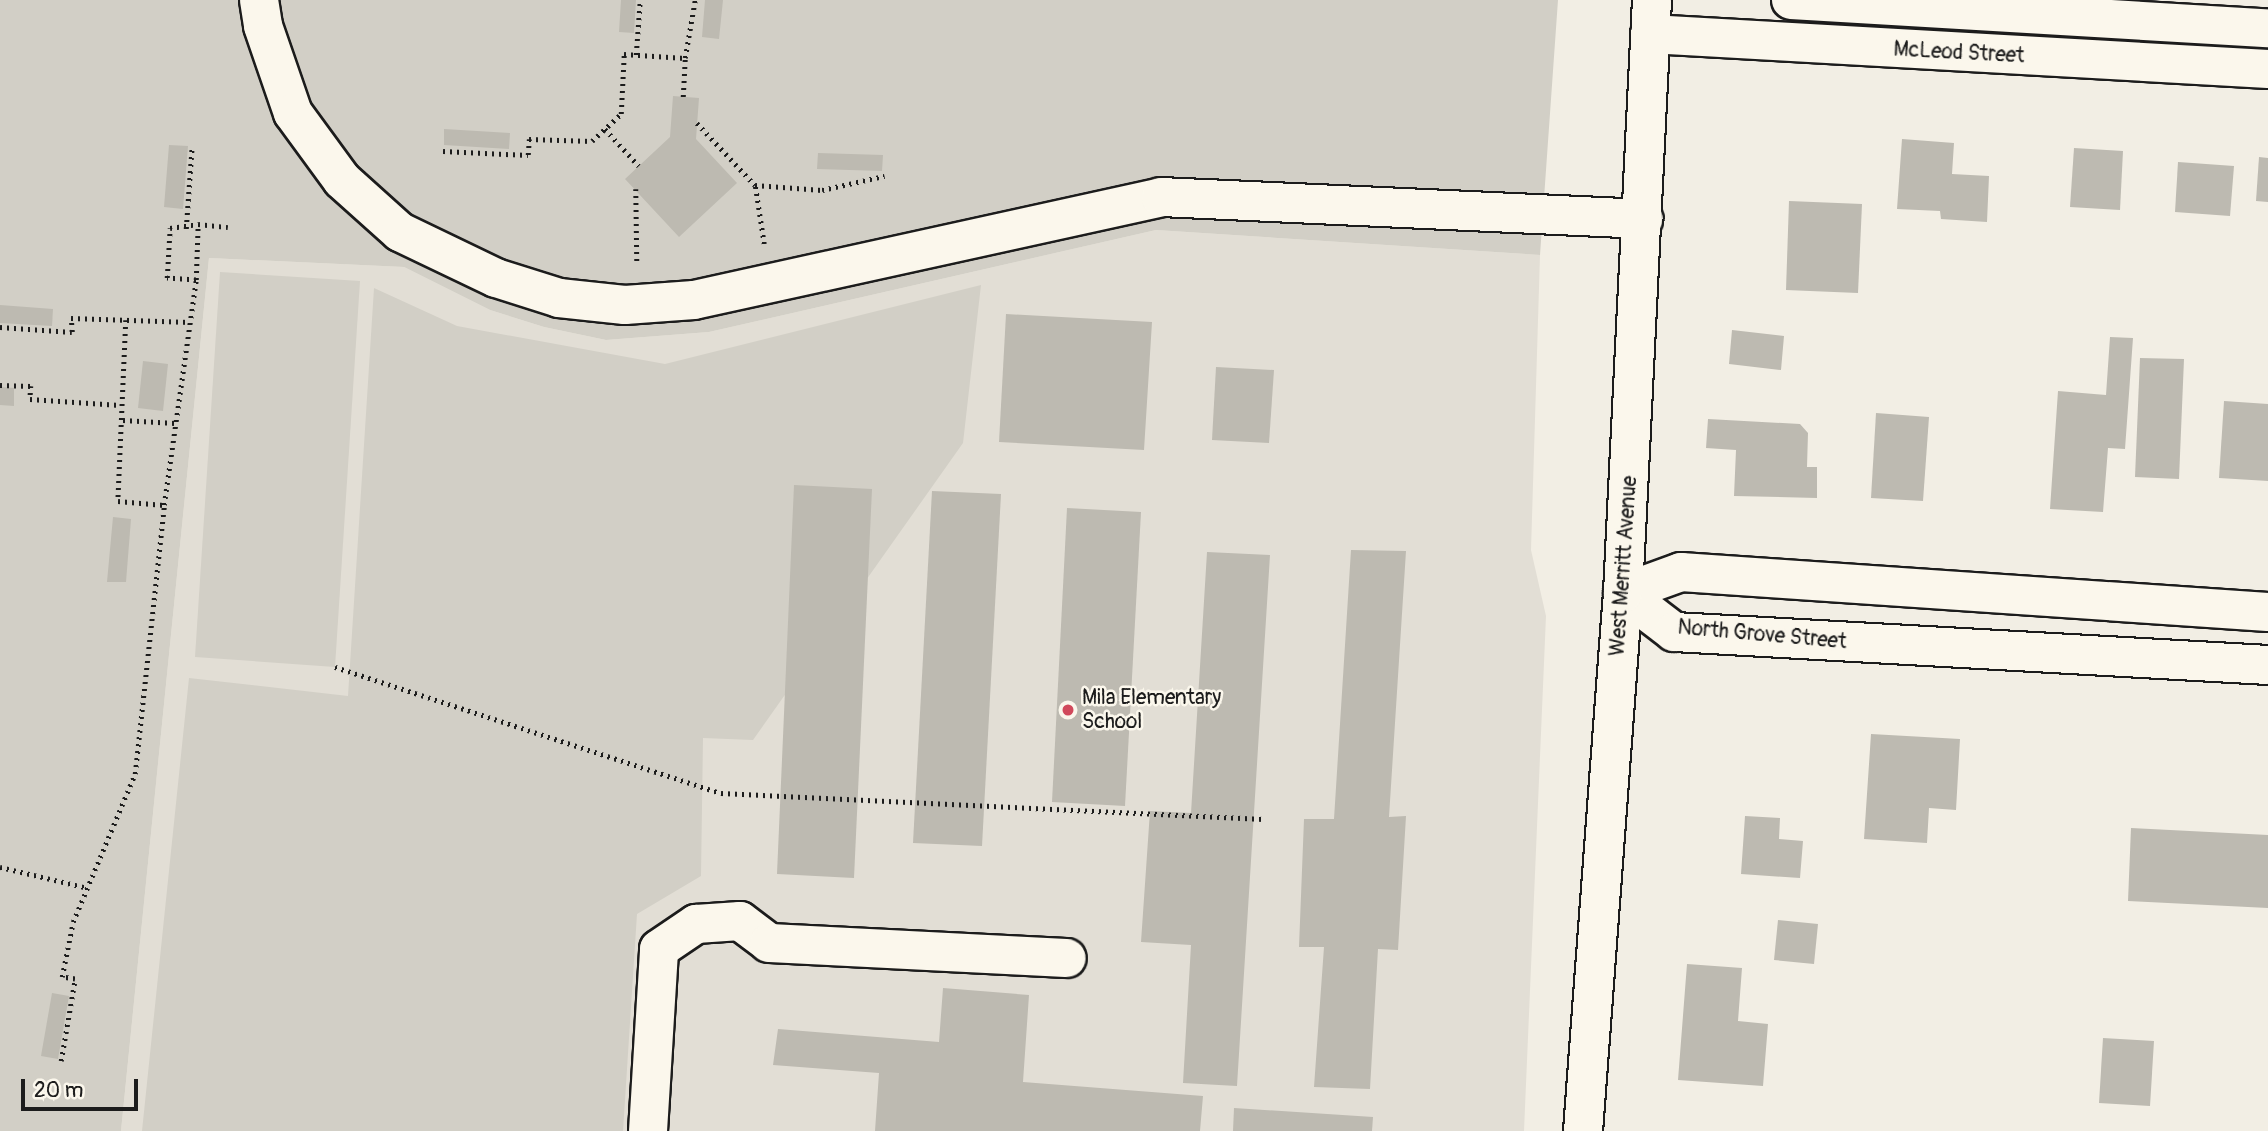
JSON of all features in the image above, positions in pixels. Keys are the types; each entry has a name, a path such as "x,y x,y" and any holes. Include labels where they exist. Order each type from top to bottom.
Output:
{"street":[{"path":"259,0 263,26 293,113 342,180 400,232 485,273 559,298 638,304 694,300 1161,197 1643,219"},
{"name":"McLeod Street","path":"1791,0 2268,28"},
{"path":"1861,48 1865,4"},
{"name":"McLeod Street","path":"1651,17 1861,48 2268,69"},
{"name":"West Merritt Avenue","path":"1583,1131 1623,593 1651,17"},
{"path":"1623,593 1681,572 1969,595 2268,612"},
{"name":"North Grove Street","path":"1623,593 1674,632 2268,664"},
{"path":"1965,649 1969,595"},
{"path":"648,1131 659,949 696,924 740,921 769,943 1067,958"}],"path":[{"path":"636,55 640,0"},
{"path":"683,97 685,58 695,0"},
{"path":"443,151 528,155 529,139 592,141 621,114 624,54 685,58"},
{"path":"697,123 755,185 771,282"},
{"path":"605,129 639,166"},
{"path":"186,229 192,146"},
{"path":"755,185 822,190 884,176"},
{"path":"636,190 638,304"},
{"path":"61,1061 75,979 62,977 73,922 135,774 164,505 196,280 198,224"},
{"path":"196,280 167,278 170,228 186,229 198,224 228,227"},
{"path":"0,327 72,332 71,318 190,322"},
{"path":"126,320 120,405 123,420 118,501 164,505"},
{"path":"0,385 31,386 30,399 120,405"},
{"path":"123,420 175,423"},
{"path":"335,667 721,793 1262,819"},
{"path":"0,867 88,888"}],"shaded area":[{"path":"0,0 1558,0 1540,255 1156,230 709,332 606,340 544,327 490,310 404,267 209,258 121,1131 0,1131"},
{"path":"1156,230 1540,255 1531,550 1546,616 1524,1131 121,1131 209,258 404,267 490,310 544,327 606,340 709,332"},
{"path":"220,272 360,281 335,667 195,657"},
{"path":"981,285 963,443 753,740 703,738 701,876 637,914 623,1131 142,1131 189,678 348,696 374,288 457,326 665,364"}],"building":[{"path":"621,0 636,0 634,33 619,32"},
{"path":"705,0 723,0 719,39 702,37"},
{"path":"673,96 699,98 696,139 737,183 679,237 625,179 670,137"},
{"path":"444,129 510,133 509,149 444,145"},
{"path":"1902,139 1954,143 1952,174 1989,176 1987,222 1941,219 1940,211 1897,209"},
{"path":"169,145 188,146 183,209 164,207"},
{"path":"2074,148 2123,151 2120,210 2070,207"},
{"path":"818,153 883,155 882,171 817,169"},
{"path":"2259,157 2268,158 2268,202 2256,201"},
{"path":"2178,162 2234,166 2230,216 2175,212"},
{"path":"1789,201 1862,204 1858,293 1786,290"},
{"path":"0,305 53,309 52,326 0,323"},
{"path":"1006,314 1152,322 1144,450 999,442"},
{"path":"1732,330 1784,336 1781,370 1729,364"},
{"path":"2110,337 2133,338 2125,449 2108,448 2103,512 2050,509 2058,391 2106,395"},
{"path":"2140,358 2184,359 2179,479 2135,477"},
{"path":"143,361 168,364 163,411 138,408"},
{"path":"1216,367 1274,370 1269,443 1212,440"},
{"path":"0,387 14,388 14,406 0,405"},
{"path":"2224,401 2268,404 2268,481 2219,478"},
{"path":"1876,413 1929,417 1923,501 1871,498"},
{"path":"1708,419 1800,424 1808,433 1807,467 1817,467 1817,498 1734,496 1736,450 1706,448"},
{"path":"794,485 872,489 854,878 777,874"},
{"path":"932,491 1001,494 982,846 913,843"},
{"path":"1067,508 1141,512 1125,806 1052,802"},
{"path":"113,517 131,519 126,582 107,582"},
{"path":"1351,550 1406,551 1389,817 1406,816 1398,950 1378,949 1370,1089 1314,1087 1324,947 1299,947 1304,819 1334,819"},
{"path":"1207,552 1270,555 1237,1086 1183,1083 1191,945 1141,942 1150,811 1191,813"},
{"path":"1871,734 1960,739 1956,810 1929,808 1927,843 1864,839"},
{"path":"1745,816 1780,818 1779,839 1803,841 1800,878 1741,874"},
{"path":"2131,828 2268,835 2268,908 2128,901"},
{"path":"1778,920 1818,924 1814,964 1774,960"},
{"path":"1687,964 1742,968 1738,1021 1768,1024 1763,1086 1678,1080"},
{"path":"943,988 1029,995 1023,1082 1203,1096 1200,1131 875,1131 879,1073 773,1065 778,1029 939,1042"},
{"path":"52,993 69,996 58,1059 41,1056"},
{"path":"2103,1038 2154,1041 2150,1106 2099,1103"},
{"path":"1234,1108 1373,1117 1372,1131 1233,1131"}],"place":[{"name":"Mila Elementary School","path":"1068,710"}]}
